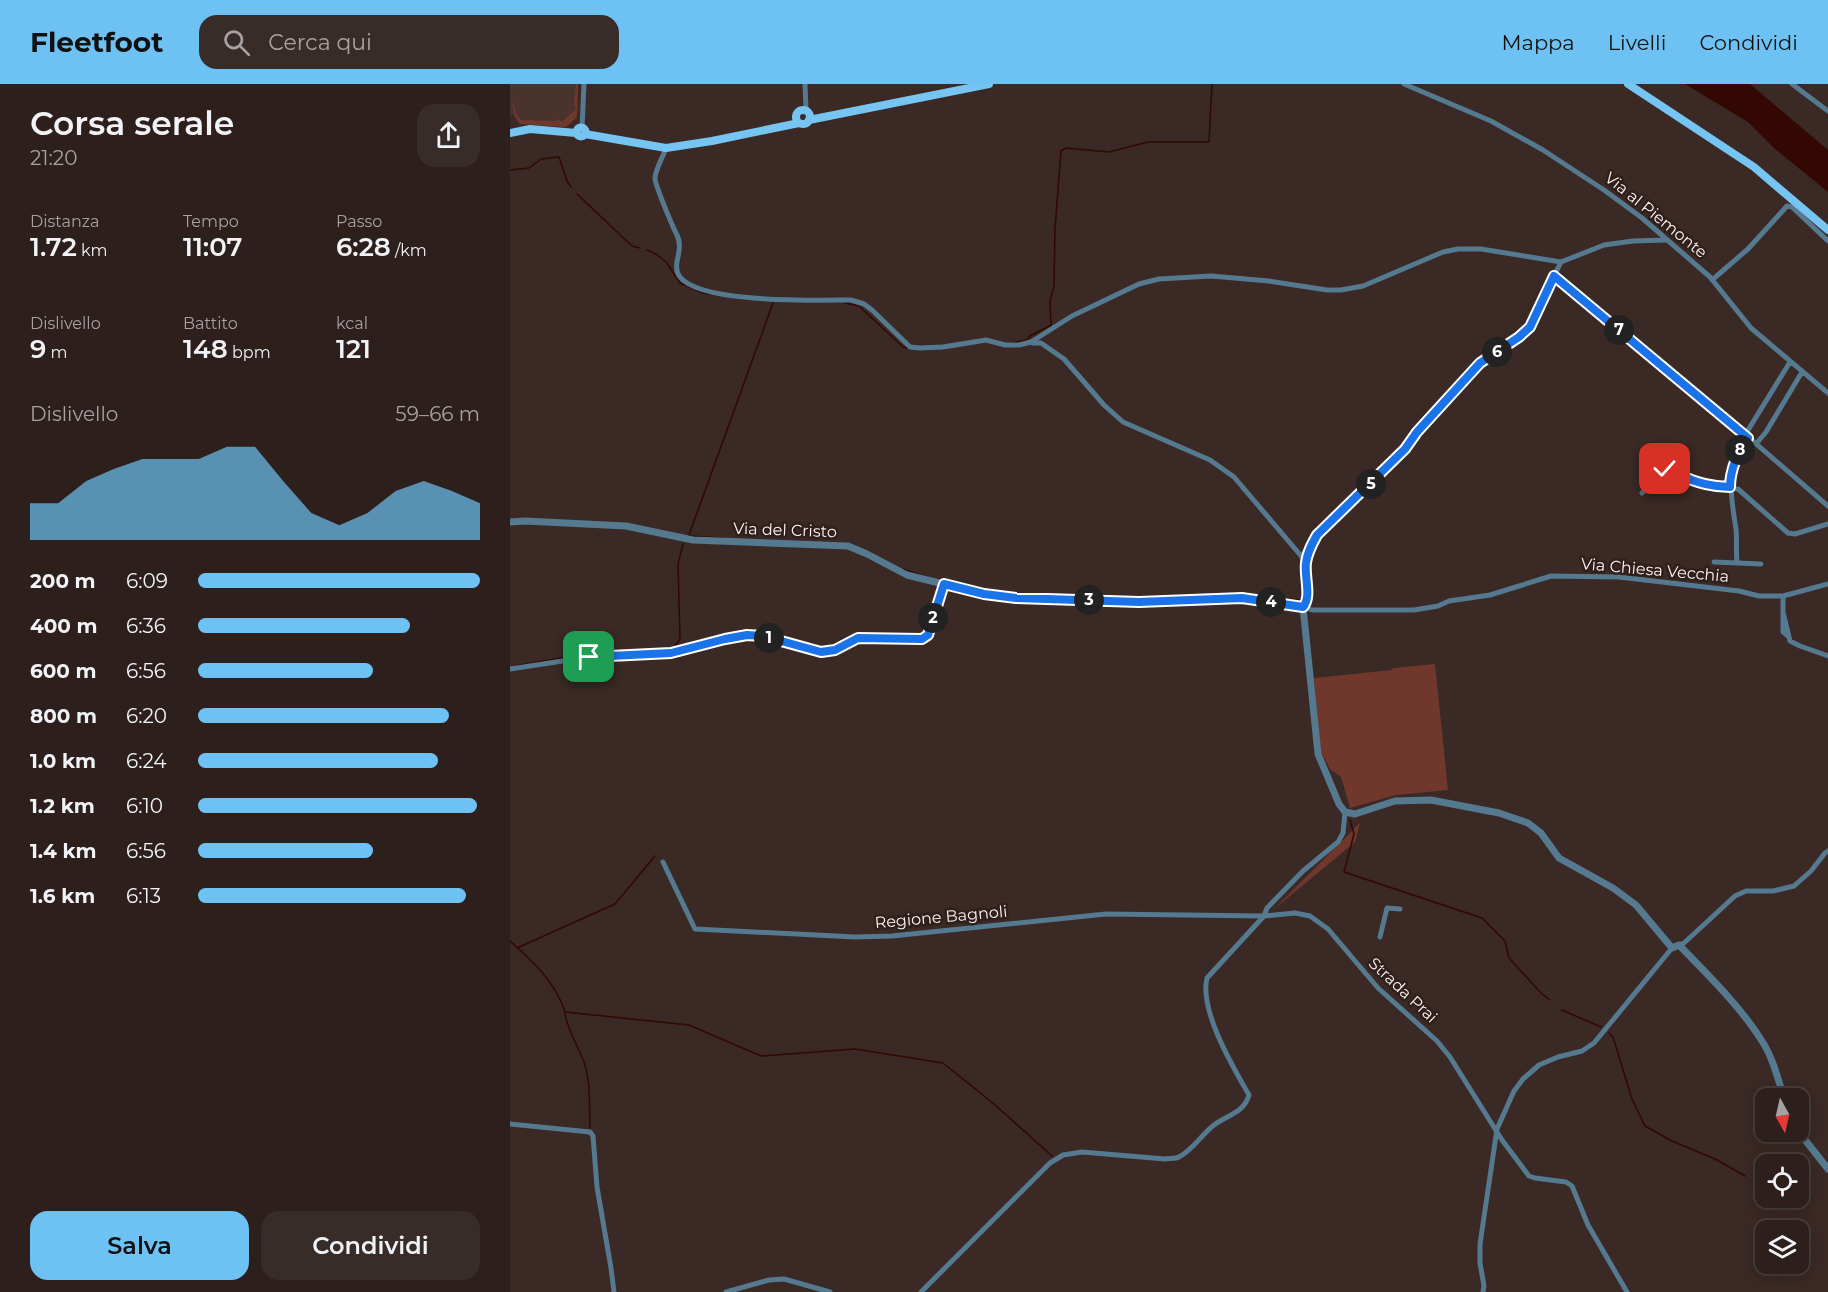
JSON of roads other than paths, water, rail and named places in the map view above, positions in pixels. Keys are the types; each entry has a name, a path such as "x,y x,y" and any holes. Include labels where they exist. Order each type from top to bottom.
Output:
{"main road":[{"path":"510,133 530,129 581,132 666,148 712,141 780,126 803,116 828,117 955,87 989,84"},
{"path":"1628,84 1754,167 1828,230"}],"street":[{"path":"581,132 584,84"},
{"path":"803,116 805,84"},
{"name":"Via al Piemonte","path":"1404,84 1491,121 1543,150 1604,190 1642,218 1712,280 1751,328 1828,393"},
{"path":"1792,84 1828,111"},
{"path":"666,148 655,181 670,223 680,241 678,272 689,285 715,293 753,297 851,300 864,304 872,310 910,347 920,348 986,340 1005,345 1031,342 1072,316 1139,284 1159,279 1211,276 1341,290 1363,286 1443,252 1458,249 1481,249 1560,262 1604,245 1666,240"},
{"path":"1712,280 1748,249 1787,206 1792,207 1828,240"},
{"path":"1560,262 1530,327 1480,363 1417,432 1405,449 1305,548 1302,557 1307,598 1303,607 1318,754 1339,804 1345,812 1355,814 1395,801 1431,800 1499,813 1528,823 1541,833 1559,858 1613,888 1636,905 1728,998 1763,1042 1781,1088"},
{"path":"1554,276 1828,506"},
{"path":"1031,342 1041,344 1064,359 1104,405 1123,422 1210,460 1229,473 1244,487 1302,557"},
{"path":"1737,563 1730,477 1747,436 1790,362"},
{"path":"1756,444 1766,432 1802,372"},
{"path":"1642,493 1662,470 1669,468 1683,476 1718,487 1738,489 1788,533 1795,534 1828,524"},
{"name":"Via del Cristo","path":"510,522 626,526 693,540 848,546 907,574 984,594 1016,598 1139,602 1242,598 1303,607"},
{"path":"1305,579 1307,558 1317,535"},
{"path":"1714,562 1761,564"},
{"name":"Via Chiesa Vecchia","path":"1303,607 1312,610 1414,610 1438,606 1449,601 1490,595 1551,576 1619,577 1739,591 1759,596 1783,596 1828,584"},
{"path":"510,669 589,657 671,653 704,643 747,635 763,636 821,652 835,650 858,638 922,639 928,635 944,584"},
{"path":"1783,596 1783,612 1788,636 1792,643 1828,656"},
{"path":"921,1292 1050,1163 1063,1155 1082,1152 1165,1159 1178,1158 1216,1123 1240,1111 1247,1103 1249,1095 1224,1051 1204,988 1207,978 1264,916 1267,908 1303,871 1338,842 1343,833 1345,812"},
{"path":"1483,1292 1480,1244 1497,1129 1514,1091 1523,1079 1539,1065 1582,1051 1594,1042 1676,946 1698,931 1735,896 1746,891 1773,891 1794,886 1811,872 1828,851"},
{"name":"Regione Bagnoli","path":"663,862 695,929 880,937 1106,914 1264,916"},
{"path":"1380,937 1387,908 1400,909"},
{"name":"Strada Prai","path":"1264,916 1295,913 1310,916 1328,929 1378,988 1437,1041 1450,1057 1502,1140 1529,1176 1535,1179 1566,1182 1572,1186 1588,1225 1628,1292"},
{"path":"510,1124 590,1132 593,1136 597,1187 614,1292"},
{"path":"1807,1142 1828,1169"},
{"path":"726,1292 769,1280 784,1279 830,1292"}],"waterway":[{"path":"1012,343 1027,340 1030,336 1051,325 1050,301 1054,286 1055,228 1061,151 1066,148 1109,152 1148,142 1209,142 1212,84"},
{"path":"510,170 529,168 541,159 559,157 571,187"},
{"path":"577,194 632,246 640,248"},
{"path":"647,250 667,263 680,283 703,293 751,300"},
{"path":"689,535 773,303"},
{"path":"845,303 859,306 903,347 908,348"},
{"path":"690,536 721,538"},
{"path":"668,650 673,649 680,639 678,564 683,544"},
{"path":"903,569 927,577"},
{"path":"961,585 991,592"},
{"path":"1014,594 1069,596"},
{"path":"1131,598 1192,597"},
{"path":"1266,598 1301,600"},
{"path":"589,654 612,652"},
{"path":"619,652 639,652"},
{"path":"515,666 579,655"},
{"path":"1350,820 1354,834 1344,872 1482,918 1505,941 1509,958 1550,1000"},
{"path":"517,948 615,904 655,856"},
{"path":"510,941 535,964 556,991 565,1012 689,1025 761,1056 855,1049 943,1063 994,1104 1052,1156"},
{"path":"1562,1010 1601,1027"},
{"path":"565,1014 586,1070 589,1087 590,1128"},
{"path":"1609,1033 1613,1037 1632,1099 1645,1126 1745,1176"}]}
